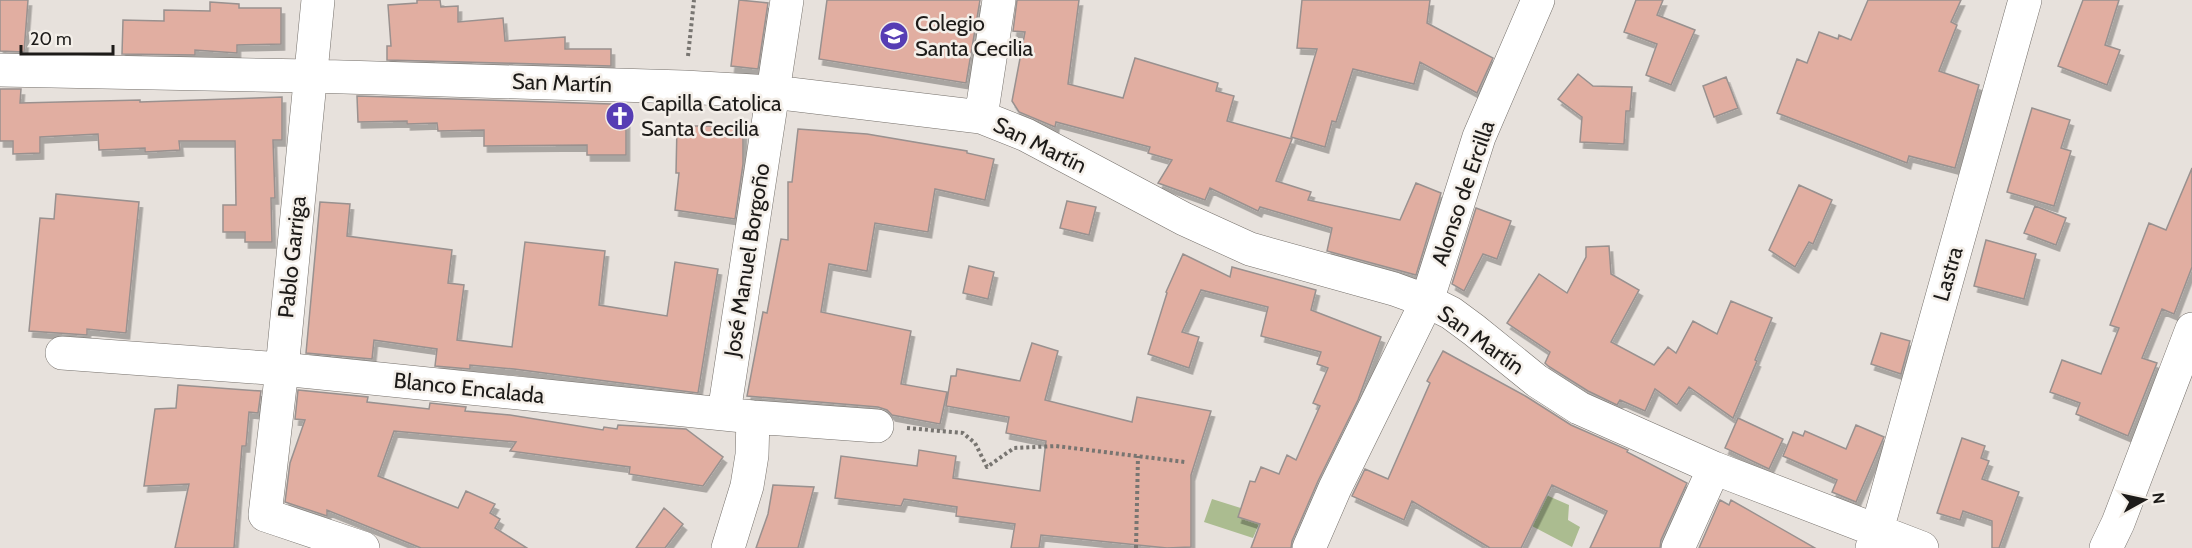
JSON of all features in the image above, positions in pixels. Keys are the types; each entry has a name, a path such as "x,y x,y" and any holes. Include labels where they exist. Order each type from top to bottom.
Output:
{"street":[{"name":"Pablo Garriga","path":"318,0 282,369 265,515 363,548"},
{"name":"José Manuel Borgoño","path":"728,548 747,486 752,455 739,415 773,92 787,0"},
{"path":"981,117 999,0"},
{"name":"Alonso de Ercilla","path":"1309,548 1335,488 1426,301 1479,138 1538,0"},
{"name":"Lastra","path":"1873,539 2025,0"},
{"name":"San Martín","path":"0,70 684,87 773,92 981,117 1026,135 1184,219 1250,249 1394,289 1426,301 1451,314 1474,330 1537,381 1579,408 1873,539 1922,548"},
{"path":"2106,548 2118,523 2192,329"},
{"name":"Blanco Encalada","path":"62,353 282,369 739,415 877,426"},
{"path":"1678,548 1714,468"}],"path":[{"path":"684,87 694,0"},
{"path":"877,426 963,433 975,444 987,467 1014,448 1056,446 1185,462"},
{"path":"1136,548 1138,456"}],"green space":[{"path":"1537,491 1569,505 1568,520 1580,527 1572,547 1530,525"},
{"path":"1212,499 1263,515 1253,538 1204,522"}],"building":[{"path":"0,0 28,0 24,52 0,51"},
{"path":"417,0 440,0 441,7 458,6 458,22 503,18 505,41 565,37 565,49 611,49 611,66 387,60 387,46 391,46 388,5 417,3"},
{"path":"739,0 768,3 758,69 731,66"},
{"name":"Colegio Santa Cecilia","path":"827,0 980,0 966,83 819,59"},
{"path":"1017,0 1079,0 1068,84 1123,98 1135,58 1218,83 1216,91 1234,96 1227,121 1292,139 1276,181 1311,192 1308,200 1400,220 1416,183 1441,193 1416,275 1327,251 1332,228 1260,207 1258,211 1210,188 1205,200 1158,183 1172,160 1148,153 1150,147 1056,122 1055,127 1019,112 1012,101 1025,32 1013,31"},
{"path":"1302,0 1430,0 1427,23 1493,58 1477,93 1420,62 1414,84 1353,69 1336,122 1332,121 1325,147 1291,137 1317,49 1297,48"},
{"path":"1636,0 1663,0 1657,15 1695,30 1671,85 1646,75 1657,44 1624,32"},
{"path":"1868,0 1961,0 1951,22 1957,25 1939,71 1979,85 1955,168 1909,156 1907,163 1777,113 1797,59 1807,63 1819,32 1838,39 1839,35 1851,40"},
{"path":"2083,0 2119,0 2105,45 2120,50 2107,85 2058,66"},
{"path":"210,2 239,4 239,8 281,8 281,44 237,45 237,53 195,50 195,55 122,54 123,20 164,21 164,10 210,11"},
{"path":"1578,74 1593,86 1632,87 1630,111 1626,111 1624,144 1580,142 1582,117 1558,99"},
{"path":"1726,77 1738,108 1714,117 1703,86"},
{"path":"0,89 21,89 20,103 282,97 282,140 273,140 275,198 271,198 272,242 245,242 245,232 223,232 223,205 236,205 235,141 179,141 180,150 145,152 145,148 99,150 98,134 40,137 40,153 13,154 13,141 0,141"},
{"path":"357,96 611,104 611,110 626,110 626,155 587,155 587,145 484,146 484,130 438,131 437,123 358,122"},
{"path":"2032,108 2070,120 2061,148 2071,151 2054,206 2007,192"},
{"path":"677,126 743,126 743,164 735,219 675,210 679,173 676,173"},
{"path":"798,129 867,134 967,151 967,153 994,159 985,200 935,189 928,232 875,223 867,271 829,264 821,312 911,331 901,384 947,392 940,424 892,415 887,410 878,407 747,396 763,312 767,313 781,239 788,240 788,182 792,182"},
{"path":"2192,168 2192,267 2174,314 2162,309 2142,358 2157,363 2128,436 2076,414 2080,403 2050,392 2062,360 2101,374 2119,328 2110,325 2149,223 2166,230"},
{"path":"1799,185 1832,200 1813,244 1809,242 1795,267 1769,250"},
{"path":"56,194 139,202 126,333 87,329 87,335 29,331 40,218 54,219"},
{"path":"1067,201 1096,207 1089,235 1060,228"},
{"path":"320,202 350,204 347,236 452,250 448,283 464,285 457,340 512,347 525,242 605,251 599,305 667,316 675,262 718,269 698,393 514,369 470,365 470,369 435,366 437,349 374,340 372,359 306,353"},
{"path":"2035,206 2066,218 2056,245 2024,233"},
{"path":"1476,208 1511,221 1497,259 1483,254 1464,291 1452,284"},
{"path":"1986,240 2036,254 2024,299 1974,286"},
{"path":"1609,246 1611,274 1639,290 1611,342 1654,365 1668,347 1676,353 1693,321 1717,334 1731,301 1772,318 1733,418 1689,387 1677,405 1655,389 1645,411 1620,400 1617,405 1588,391 1548,366 1545,363 1550,352 1507,323 1539,274 1567,293 1586,257 1586,247"},
{"path":"1183,254 1230,277 1232,267 1316,290 1311,310 1381,337 1358,400 1318,481 1291,548 1251,548 1260,524 1238,517 1250,481 1255,482 1261,467 1279,474 1287,455 1296,460 1320,406 1313,403 1328,368 1317,364 1321,352 1261,336 1268,307 1201,290 1182,332 1199,337 1189,368 1148,354 1166,292"},
{"path":"969,266 994,272 988,299 963,293"},
{"path":"1881,333 1910,341 1901,374 1871,364"},
{"path":"1032,343 1058,351 1045,400 1132,422 1137,397 1211,411 1191,475 1191,547 1167,548 1041,535 1039,548 1011,548 1015,524 956,516 957,507 904,499 901,506 835,498 841,456 917,466 919,450 956,456 953,478 1040,491 1046,441 1006,433 1009,417 946,406 951,376 956,376 957,369 1020,381"},
{"path":"1443,351 1527,397 1571,425 1628,450 1627,452 1687,483 1661,540 1660,548 1590,548 1607,511 1552,485 1521,548 1490,548 1412,501 1404,520 1352,496 1365,469 1388,479 1430,383 1427,381"},
{"path":"178,385 261,391 258,413 249,412 246,446 242,446 234,548 175,548 189,484 144,486 155,409 176,408"},
{"path":"298,390 368,397 367,402 429,409 430,403 466,407 465,411 510,415 603,430 604,427 617,429 618,425 686,429 723,457 703,486 629,474 630,467 510,451 516,442 394,431 378,476 458,508 466,491 495,504 490,513 500,519 495,528 527,548 421,548 327,510 327,516 285,502 290,463 305,420 295,419"},
{"path":"1738,418 1783,439 1769,469 1725,448"},
{"path":"1856,425 1884,437 1856,502 1832,492 1837,480 1783,456 1793,432 1803,436 1805,431 1846,449"},
{"path":"1962,438 1985,446 1981,458 1989,461 1982,479 2019,492 1999,548 1992,548 1992,521 1963,511 1960,520 1937,513"},
{"path":"773,485 814,487 798,548 756,548 768,514"},
{"path":"1720,500 1729,505 1731,500 1815,548 1699,548"},
{"path":"664,508 683,524 665,548 636,548"}],"place":[{"name":"Colegio Santa Cecilia","path":"894,36"},
{"name":"Capilla Catolica Santa Cecilia","path":"620,116"}]}
